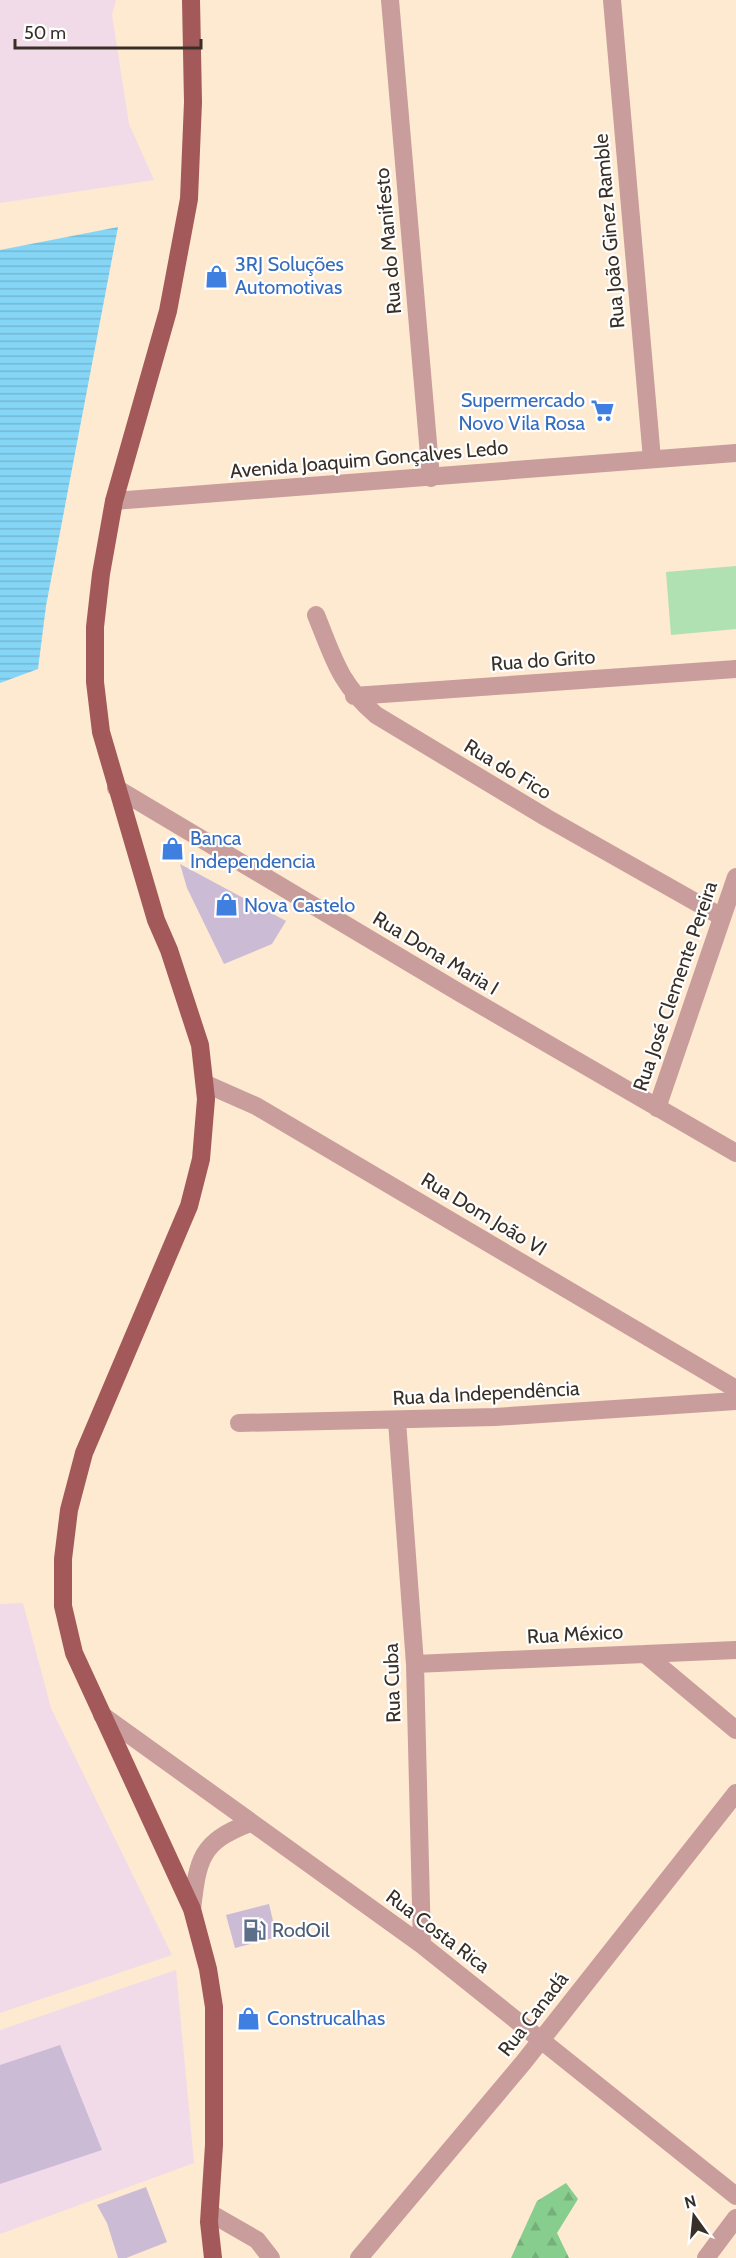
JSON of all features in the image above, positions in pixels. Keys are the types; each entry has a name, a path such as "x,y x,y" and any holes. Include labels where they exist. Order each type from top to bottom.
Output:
{"main road":[{"path":"191,0 193,102 189,199 168,311 114,501 101,574 95,627 95,660 101,732 116,788 156,920 169,950 200,1045 206,1084 201,1159 189,1206 84,1454 69,1510 63,1559 63,1605 74,1653 192,1909 214,2007 214,2135 210,2213 213,2258"}],"street":[{"name":"Rua do Manifesto","path":"390,0 431,478"},
{"name":"Rua João Ginez Ramble","path":"612,0 652,459"},
{"name":"Avenida Joaquim Gonçalves Ledo","path":"114,501 736,453"},
{"name":"Rua do Fico","path":"316,615 340,674 354,696 376,715 547,818 722,917"},
{"name":"Rua do Grito","path":"354,696 736,669"},
{"name":"Rua Dona Maria I","path":"116,788 736,1153"},
{"name":"Rua José Clemente Pereira","path":"657,1108 736,877"},
{"name":"Rua Dom João VI","path":"206,1084 256,1106 736,1389"},
{"name":"Rua da Independência","path":"239,1423 397,1421 736,1401"},
{"name":"Rua Cuba","path":"397,1421 415,1664 422,1945"},
{"name":"Rua México","path":"415,1664 736,1650"},
{"path":"645,1654 736,1730"},
{"name":"Rua Costa Rica","path":"102,1715 422,1945 736,2196"},
{"name":"Rua Canadá","path":"359,2258 541,2039 736,1793"},
{"path":"192,1909 197,1869 207,1850 224,1833 250,1823"},
{"path":"210,2213 257,2240 271,2258"},
{"path":"706,2258 736,2218"}],"shaded area":[{"path":"0,0 116,0 112,15 129,124 154,180 0,203"},
{"path":"23,1603 51,1708 172,1955 0,2013 0,1604"},
{"path":"176,1970 194,2163 0,2234 0,2030"}],"green space":[{"path":"736,566 736,629 671,635 666,572"},
{"path":"566,2183 578,2199 557,2233 569,2258 511,2258 537,2201"}],"water":[{"path":"118,227 46,606 38,669 0,683 0,250"}],"building":[{"name":"Nova Castelo","path":"180,864 286,921 272,944 224,964 187,888"},
{"name":"RodOil","path":"269,1904 274,1925 281,1936 235,1948 226,1915"},
{"path":"60,2045 102,2150 0,2184 0,2065"},
{"path":"146,2187 167,2242 126,2258 118,2258 107,2223 97,2205"}],"place":[{"name":"3RJ Soluções Automotivas","path":"217,276"},
{"name":"Supermercado Novo Vila Rosa","path":"603,411"},
{"name":"Banca Independencia","path":"172,849"},
{"name":"Nova Castelo","path":"226,905"},
{"name":"RodOil","path":"254,1930"},
{"name":"Construcalhas","path":"249,2018"}]}
